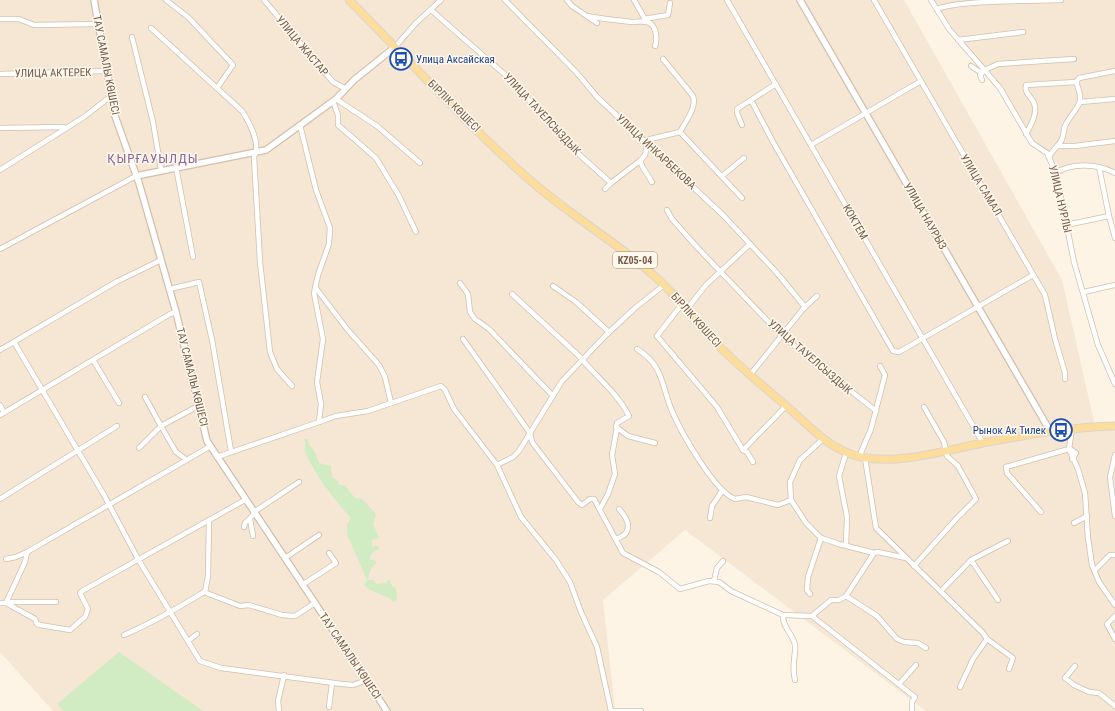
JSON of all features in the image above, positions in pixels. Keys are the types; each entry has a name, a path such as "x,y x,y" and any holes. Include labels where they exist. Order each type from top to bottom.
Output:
{"main road":[{"name":"БІРЛІК КӨШЕСІ","path":"349,0 394,47 531,181 568,212 615,243 664,285 715,342 750,375 824,438 846,453 862,457 899,458 946,451 1050,431 1072,428 1115,426"}],"street":[{"name":"ТАУ САМАЛЫ КӨШЕСІ","path":"94,0 106,71 119,129 136,176 170,289 209,447 218,457 245,500 387,711"},
{"path":"166,0 189,18 233,65 217,88"},
{"name":"УЛИЦА ЖАСТАР","path":"264,0 333,82 344,88"},
{"name":"УЛИЦА ИНКАРБЕКОВА","path":"505,0 577,73 597,97 642,141 724,216 805,307"},
{"path":"567,0 572,6 597,22"},
{"path":"634,0 646,20 656,32 657,41 655,46"},
{"name":"КОКТЕМ","path":"727,0 983,443"},
{"name":"УЛИЦА НАУРЫЗ","path":"800,0 867,113 1050,431"},
{"name":"УЛИЦА САМАЛ","path":"874,0 1047,300 1055,339 1065,373 1065,379"},
{"name":"УЛИЦА НУРЛЫ","path":"931,0 958,40 1000,88 1032,144 1045,151 1049,157 1056,173 1074,262 1098,344 1115,384"},
{"path":"937,10 944,6 977,2 1061,0"},
{"path":"0,249 136,176 266,150 334,100 344,88 394,47 438,1"},
{"path":"587,16 640,23 646,20 668,15 670,3"},
{"name":"УЛИЦА ТАУЕЛСЫЗДЫК","path":"431,10 468,44 509,78 572,148 611,184"},
{"path":"0,19 19,20 34,25 98,24"},
{"path":"151,28 242,111 250,124 256,152 254,157 260,262 270,352 277,369 292,386"},
{"path":"958,40 1023,32"},
{"path":"132,37 153,122 161,170"},
{"path":"642,141 680,132 695,101 693,96 669,69 663,59"},
{"path":"982,80 980,75 984,71 998,64 1074,59"},
{"path":"971,66 976,71 984,71"},
{"name":"УЛИЦА АКТЕРЕК","path":"0,74 106,71"},
{"path":"1026,134 1034,118 1035,110 1034,103 1025,88 1026,85 1076,82 1079,78 1115,71"},
{"path":"811,145 921,81"},
{"path":"1049,157 1062,140 1064,128 1071,116 1077,110 1080,102 1079,90 1076,82"},
{"path":"742,125 736,113 737,109 776,84"},
{"path":"0,170 84,117 111,96"},
{"path":"1080,102 1115,99"},
{"path":"334,100 377,126 420,163"},
{"path":"334,100 338,115 338,125 376,158 399,196 416,232"},
{"path":"751,100 773,142 893,351 899,352 922,337 1033,275"},
{"path":"300,124 316,190 330,228 329,244 315,287 315,301 321,321 323,339 317,382 321,404 319,422"},
{"path":"0,128 56,129 66,127"},
{"path":"680,132 742,198"},
{"path":"1058,146 1075,146 1115,141"},
{"path":"605,189 645,155 647,145"},
{"path":"722,176 744,158"},
{"path":"640,160 652,182"},
{"path":"1056,173 1066,168 1078,166 1099,167 1115,173"},
{"path":"176,167 193,257"},
{"path":"1099,167 1115,238"},
{"name":"УЛИЦА ТАУЕЛСЫЗДЫК","path":"667,210 672,218 720,273 782,335 876,411"},
{"path":"1066,226 1110,216"},
{"path":"750,244 706,285 657,336 717,407 753,462"},
{"path":"0,350 116,282 161,260"},
{"path":"170,289 199,282 214,354 231,451"},
{"path":"460,283 468,294 470,312 475,319 489,329 553,396"},
{"path":"497,465 516,455 562,382 609,332 635,308 664,285"},
{"path":"1084,292 1115,285"},
{"path":"553,286 576,302 609,332"},
{"path":"315,287 347,329 376,361 385,377 391,403"},
{"path":"512,294 583,360 588,368 601,379 629,416 615,425 617,428 612,455 615,474 608,494 600,509"},
{"path":"750,375 805,307 817,296"},
{"path":"0,405 2,414 170,314 176,312"},
{"path":"463,339 530,433 532,442 578,502 582,505 590,499 594,499 622,553 659,572 680,589 692,584 714,581 719,582 731,591 783,615 812,616 915,697 912,702 912,711"},
{"path":"14,342 104,495 138,559 200,661 204,664 221,668 284,675 332,683 353,685 367,680"},
{"path":"637,349 651,360 661,376 671,410 682,432 708,473 722,491 735,499 746,497 778,505 791,500"},
{"path":"94,360 119,403"},
{"path":"880,366 885,375 862,457 876,528 983,633 987,639 1013,658 1009,669"},
{"path":"218,457 231,451 291,433 336,416 368,411 440,386 445,390 454,409 497,465 521,517 556,560 570,582 581,612 597,647 602,676 611,704 611,711"},
{"path":"145,397 176,452 187,460"},
{"path":"139,448 161,426 198,406"},
{"path":"744,450 786,406"},
{"path":"914,566 976,499 958,466 946,451 944,442 924,407"},
{"path":"0,499 117,426"},
{"path":"617,428 628,436 655,443"},
{"path":"1069,448 1072,428"},
{"path":"824,438 800,460 790,482 791,500 801,517 822,538 874,553 878,552 906,558"},
{"path":"6,559 27,552 209,447"},
{"path":"1069,448 1076,453 1072,459 1078,469 1083,484 1090,553 1099,582 1115,605"},
{"path":"1041,512 1007,473 1006,467 1069,448"},
{"path":"846,453 839,476 847,516 846,545"},
{"path":"1115,455 1110,477 1115,516"},
{"path":"244,527 245,523 254,513 299,482"},
{"path":"710,518 712,506 722,491"},
{"path":"6,603 35,619 37,624 40,626 70,630 85,617 88,609 79,593 245,500"},
{"path":"616,539 627,531 628,527 626,517 619,509"},
{"path":"1074,523 1087,516"},
{"path":"250,519 253,536"},
{"path":"206,592 208,576 209,520"},
{"path":"285,558 319,536"},
{"path":"810,594 807,590 808,577 822,538"},
{"path":"940,591 971,560 1008,541"},
{"path":"6,603 27,552"},
{"path":"302,585 336,563 330,552"},
{"path":"812,616 831,600 838,600 846,596 874,553"},
{"path":"1095,570 1110,555 1115,555"},
{"path":"971,560 998,600"},
{"path":"714,581 717,568 723,561"},
{"path":"206,592 240,606 249,605 282,615 295,616 314,603"},
{"path":"124,636 206,592"},
{"path":"846,596 877,616 897,639 904,642 918,643 926,648"},
{"path":"0,603 56,602"},
{"path":"783,615 783,621 794,643 793,668 795,680"},
{"path":"1115,616 1107,624 1115,640"},
{"path":"188,641 197,634"},
{"path":"960,687 973,659 987,639"},
{"path":"899,684 916,665"},
{"path":"1075,666 1065,678 1074,685 1089,692 1099,693 1115,706"},
{"path":"279,711 278,701 284,675"},
{"path":"329,707 332,683"},
{"path":"614,711 641,711"}],"shaded area":[{"name":"ҚЫРҒАУЫЛДЫ","path":"0,0 904,0 1062,280 1095,426 1115,424 1115,711 926,711 685,530 603,600 615,711 53,711 0,652"},
{"path":"932,0 1115,0 1115,174 1110,171 1085,166 1068,168 1061,173 1047,151 1034,143 999,84 958,36"}],"green space":[{"path":"304,439 308,439 309,445 315,452 319,463 331,466 332,477 337,480 339,484 345,486 355,498 362,499 376,514 373,524 379,538 372,540 372,547 378,545 379,549 373,552 369,559 377,561 371,569 367,580 347,534 347,525 351,518 320,480 305,452"},
{"path":"389,579 392,586 396,588 397,599 394,602 391,599 367,588 364,585 367,580 373,580 376,584 386,583"},
{"path":"119,652 203,711 64,711 57,704"}],"place":[{"name":"Улица Аксайская","path":"401,59"},
{"name":"Рынок Ак Тилек","path":"1061,430"}],"district":[{"name":"ҚЫРҒАУЫЛДЫ","path":"153,158"}]}
